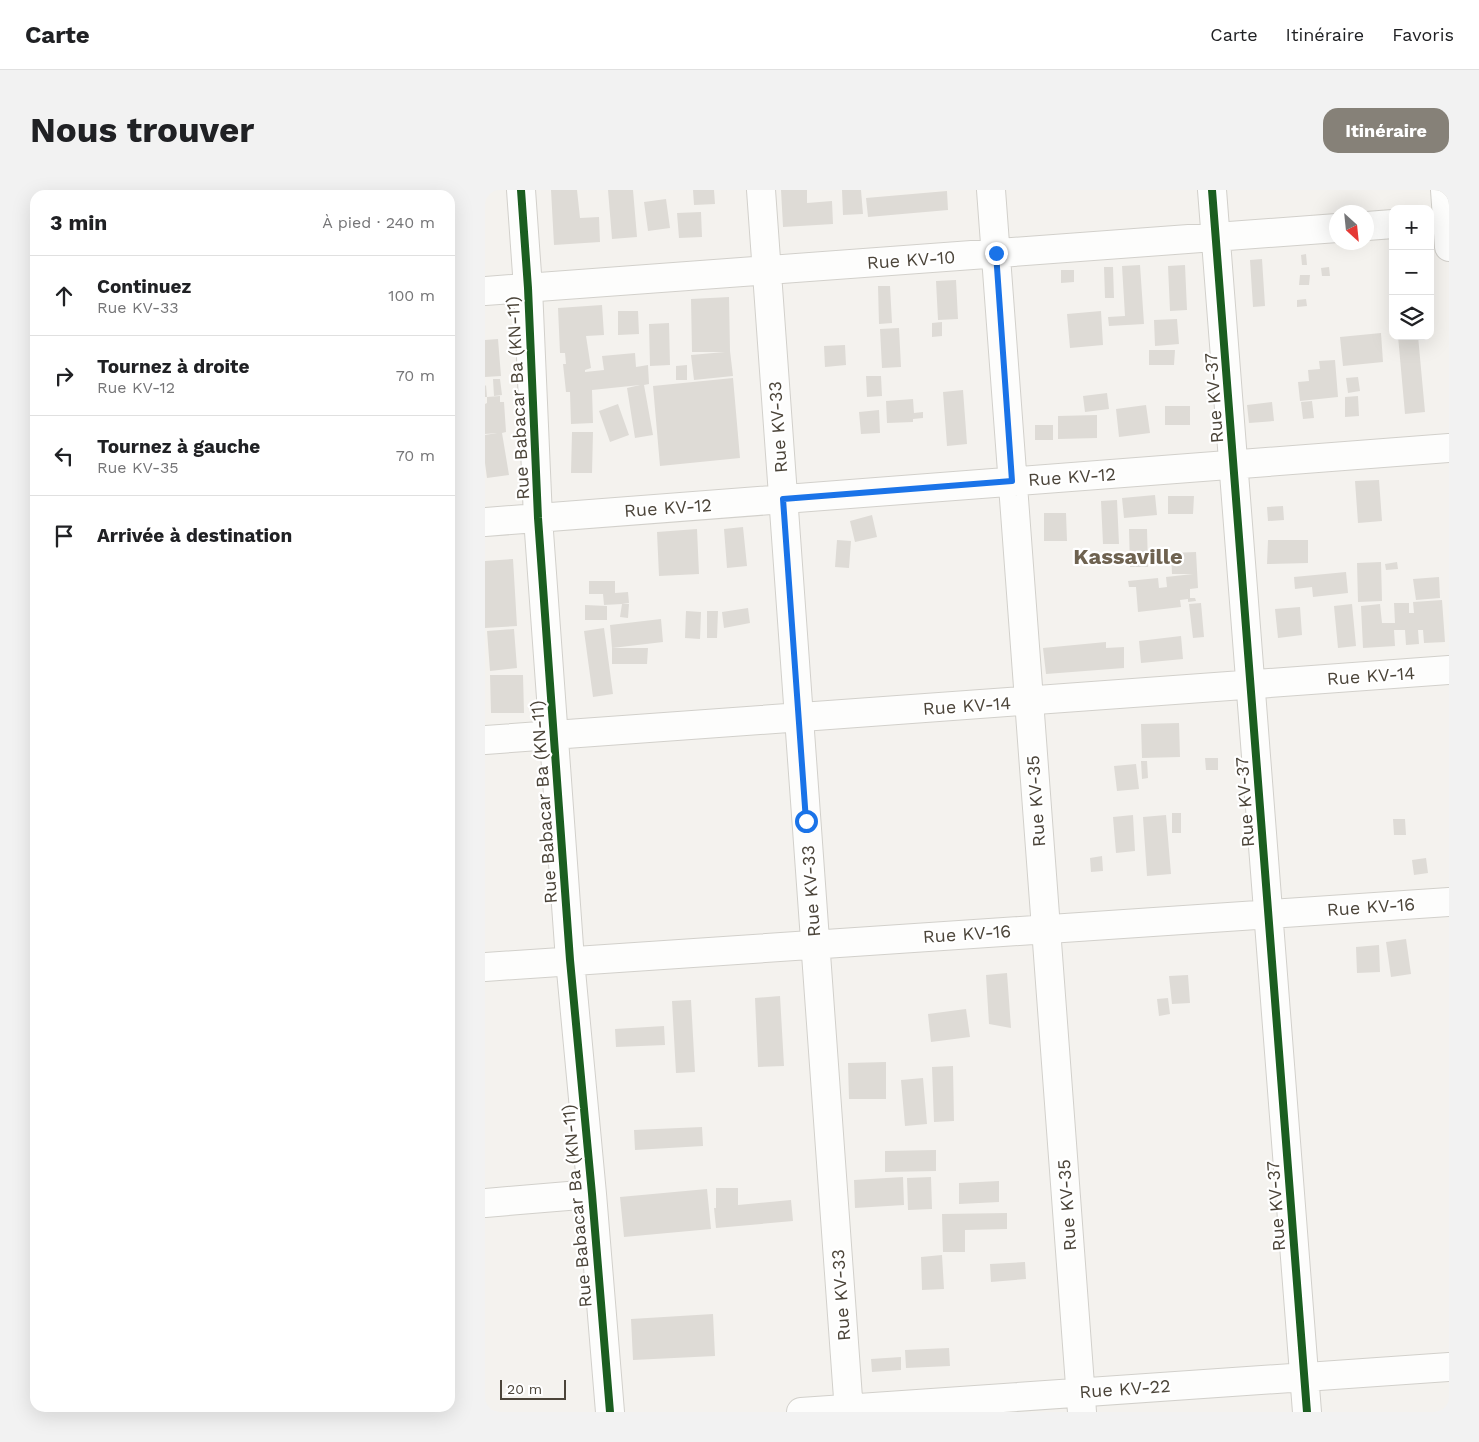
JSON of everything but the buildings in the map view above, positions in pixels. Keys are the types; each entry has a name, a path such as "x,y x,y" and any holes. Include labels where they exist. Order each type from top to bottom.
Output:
{"street":[{"name":"Rue Babacar Ba (KN-11)","path":"521,190 528,288 539,518 570,960 592,1194 609,1412"},
{"name":"Rue KV-33","path":"761,190 849,1411"},
{"name":"Rue KV-35","path":"991,190 1081,1402"},
{"name":"Rue KV-37","path":"1213,190 1307,1412"},
{"path":"1445,190 1442,220 1449,247"},
{"path":"1374,225 1389,224"},
{"name":"Rue KV-10","path":"485,292 1329,229"},
{"name":"Rue KV-12","path":"485,522 1449,448"},
{"name":"Rue KV-14","path":"485,740 1449,670"},
{"name":"Rue KV-16","path":"485,967 1449,902"},
{"path":"485,1203 592,1194"},
{"name":"Rue KV-22","path":"801,1412 1081,1402 1304,1377 1449,1367"}],"cycle path":[{"path":"521,190 528,288 538,518 570,960 610,1412"},
{"path":"1212,190 1307,1412"}],"district":[{"name":"Kassaville","path":"1128,556"}],"route":[{"path":"806,821 783,499 1012,481 996,253"}]}
